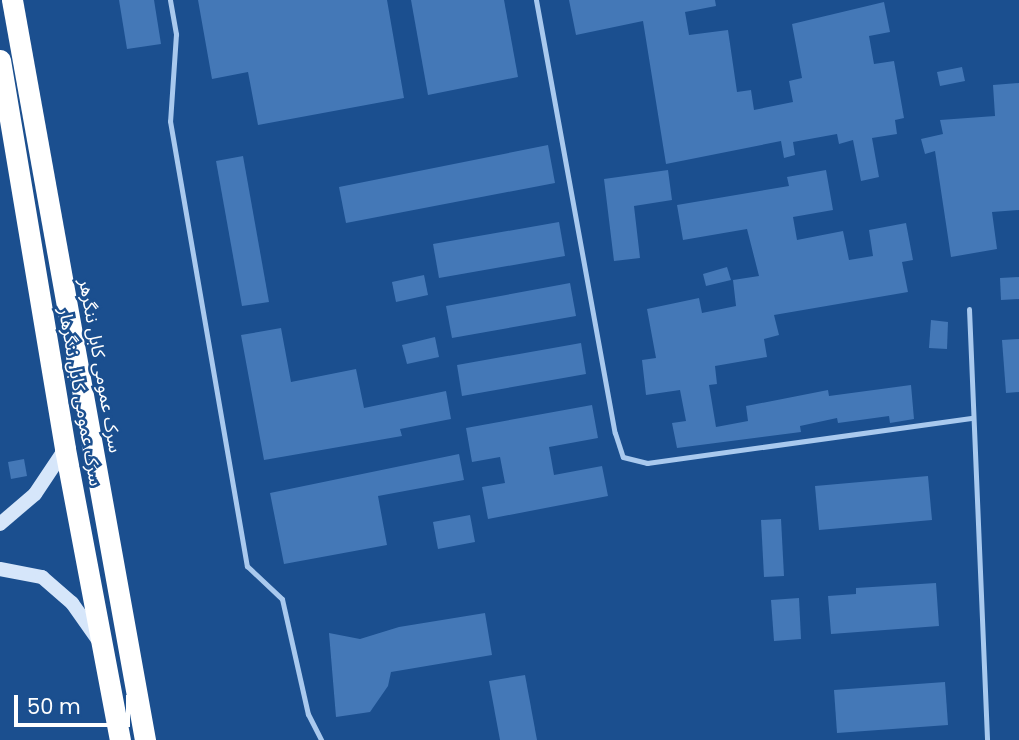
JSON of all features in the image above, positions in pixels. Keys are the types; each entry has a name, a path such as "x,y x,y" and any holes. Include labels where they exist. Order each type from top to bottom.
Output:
{"highway":[{"name":"سرک عمومی کابل ننگرهر","path":"12,0 145,740"},
{"name":"سرک عمومی کابل ننگرهار","path":"0,60 65,449 121,740"}],"street":[{"path":"0,524 35,495 65,449"},
{"path":"0,569 42,578 72,603 103,649"}],"lane":[{"path":"170,0 176,34 170,121 247,566 282,599 308,715 321,740"},
{"path":"536,0 612,419 623,457 646,463 973,418"},
{"path":"969,309 987,740"}],"building":[{"path":"119,0 154,0 161,44 127,49"},
{"path":"198,0 387,0 404,98 258,125 248,72 212,79"},
{"path":"411,0 504,0 518,77 428,95"},
{"path":"569,0 715,0 716,6 685,12 689,35 728,30 737,92 751,90 754,110 793,102 789,81 802,78 792,24 884,2 890,32 869,36 874,64 894,61 904,118 895,120 897,134 872,138 879,177 861,181 853,140 839,144 837,134 793,142 795,155 784,158 781,141 666,164 643,21 576,35"},
{"path":"962,67 965,81 940,86 937,72"},
{"path":"1019,83 1019,210 992,212 997,249 951,257 935,151 925,154 921,139 943,134 940,120 995,116 993,85"},
{"path":"548,145 555,183 346,223 339,187"},
{"path":"243,156 269,302 242,306 216,161"},
{"path":"668,170 672,200 634,206 640,258 614,261 604,179"},
{"path":"826,170 833,210 793,217 797,240 843,231 849,260 873,256 869,230 906,223 913,260 902,262 908,292 774,315 779,335 764,339 767,357 715,366 717,384 709,385 716,427 748,421 746,406 828,390 829,396 911,385 914,419 890,423 889,416 838,423 837,418 800,426 801,432 677,448 672,423 686,421 680,390 646,395 642,360 656,358 647,309 699,298 702,313 736,306 733,280 759,276 747,229 683,240 677,205 789,186 787,177"},
{"path":"559,222 565,256 439,278 433,244"},
{"path":"727,267 731,280 706,286 703,274"},
{"path":"424,275 428,295 396,302 392,282"},
{"path":"1019,277 1019,299 1001,300 1000,278"},
{"path":"570,283 576,316 452,338 446,306"},
{"path":"931,320 948,322 947,349 929,348"},
{"path":"281,328 291,382 356,369 364,408 446,391 451,419 400,429 402,436 264,460 241,335"},
{"path":"435,337 439,357 407,364 402,345"},
{"path":"1019,339 1019,392 1006,393 1002,340"},
{"path":"581,343 586,374 462,396 457,365"},
{"path":"592,405 598,438 549,447 554,475 602,466 608,496 488,519 482,487 505,483 500,457 472,462 466,428"},
{"path":"459,454 464,480 378,496 387,545 284,564 270,493"},
{"path":"24,459 27,476 11,479 8,462"},
{"path":"928,476 932,520 819,530 815,486"},
{"path":"470,515 475,542 438,549 433,522"},
{"path":"781,519 784,576 764,577 761,520"},
{"path":"936,583 939,626 831,634 828,596 856,594 856,588"},
{"path":"799,598 801,639 774,641 771,600"},
{"path":"485,613 492,655 391,672 388,686 370,712 336,717 329,633 360,639 399,627"},
{"path":"525,675 537,740 500,740 489,681"},
{"path":"945,682 948,725 837,733 834,690"}]}
